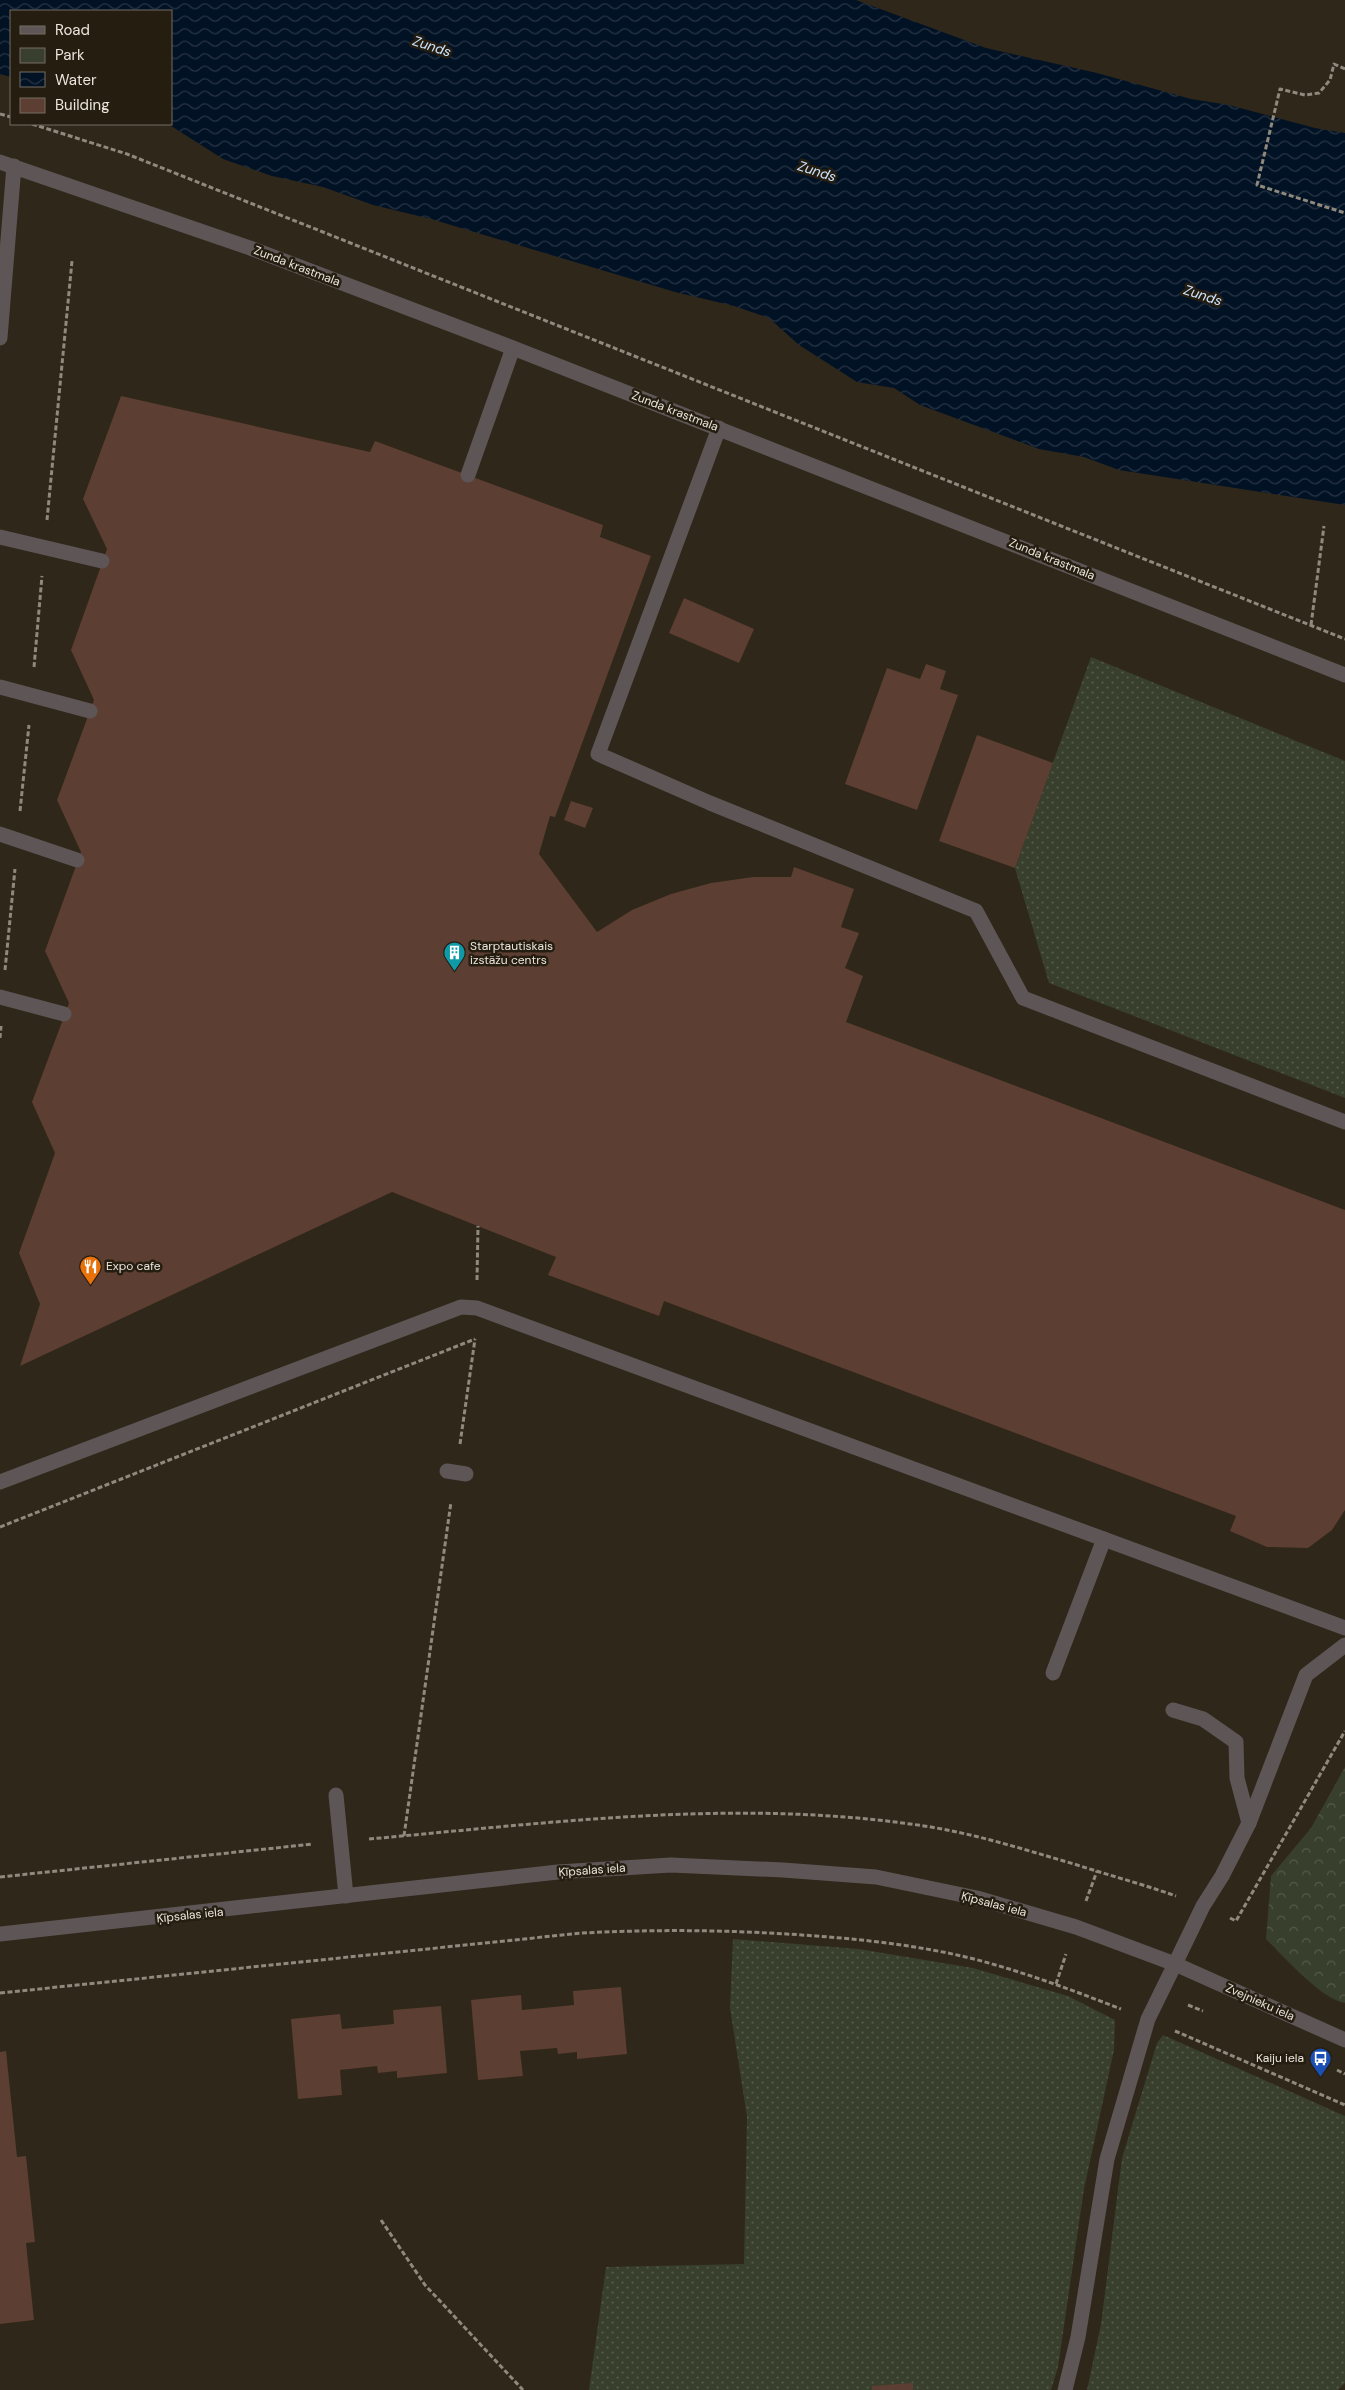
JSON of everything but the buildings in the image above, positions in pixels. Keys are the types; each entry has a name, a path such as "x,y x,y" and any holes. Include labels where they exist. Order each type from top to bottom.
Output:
{"street":[{"path":"0,338 7,164"},
{"name":"Zunda krastmala","path":"7,164 250,248 514,348 1345,675"},
{"path":"468,475 514,348"},
{"path":"719,428 598,754 710,803 976,911 1024,998 1345,1122"},
{"path":"0,537 102,560"},
{"path":"0,688 90,712"},
{"path":"0,834 77,860"},
{"path":"1,997 64,1014"},
{"path":"0,1482 461,1306 477,1308 1345,1628"},
{"path":"1053,1673 1104,1539"},
{"path":"1065,2390 1078,2338 1107,2159 1148,2019 1203,1906 1222,1876 1249,1823 1306,1675 1345,1645"},
{"path":"1173,1710 1203,1719 1236,1742 1238,1778 1249,1823"},
{"path":"336,1795 346,1896"},
{"name":"Ķīpsalas iela","path":"0,1934 558,1872 671,1865 783,1870 876,1877 977,1898 1076,1927 1175,1964"},
{"name":"Zvejnieku iela","path":"1175,1964 1345,2040"}],"path":[{"path":"1345,69 1334,64 1330,80 1319,93 1305,94 1280,89 1257,186 1345,213"},
{"path":"35,125 127,154 1345,639"},
{"path":"0,1038 1,997 32,695 72,262"},
{"path":"1310,626 1324,526"},
{"path":"404,1836 475,1339 478,1226"},
{"path":"0,1527 475,1339"},
{"path":"1203,1906 1236,1921 1345,1731"},
{"path":"0,1993 582,1933 656,1929 750,1931 864,1940 954,1955 1056,1984 1148,2019 1345,2105"},
{"path":"1061,1950 1075,1956"},
{"path":"1160,1992 1204,2012"},
{"path":"1336,2070 1345,2074"},
{"path":"381,2220 425,2285 523,2390"}],"green space":[{"path":"1091,657 1345,761 1345,1098 1049,983 1015,868"},
{"path":"1345,1767 1345,2003 1325,1994 1314,1986 1266,1939 1271,1876 1311,1828"},
{"path":"733,1939 859,1949 973,1968 1068,1996 1115,2020 1114,2050 1084,2189 1058,2367 1051,2390 589,2390 606,2267 744,2264 747,2117 730,2008"},
{"path":"1163,2035 1345,2116 1345,2383 1338,2390 1087,2390 1101,2324 1122,2158 1157,2043"}],"water":[{"name":"Zunds","path":"0,0 856,0 986,48 1097,73 1191,99 1229,105 1315,128 1345,133 1345,505 1119,470 1084,457 1039,449 920,405 894,388 857,382 799,345 769,318 734,306 675,292 431,219 373,205 323,187 272,176 223,159 170,125 172,125 172,10 10,10 10,77 0,74"}],"place":[{"name":"Starptautiskais izstāžu centrs","path":"454,972"},
{"name":"Expo cafe","path":"90,1285"},
{"name":"Kaiju iela","path":"1320,2077"}]}
